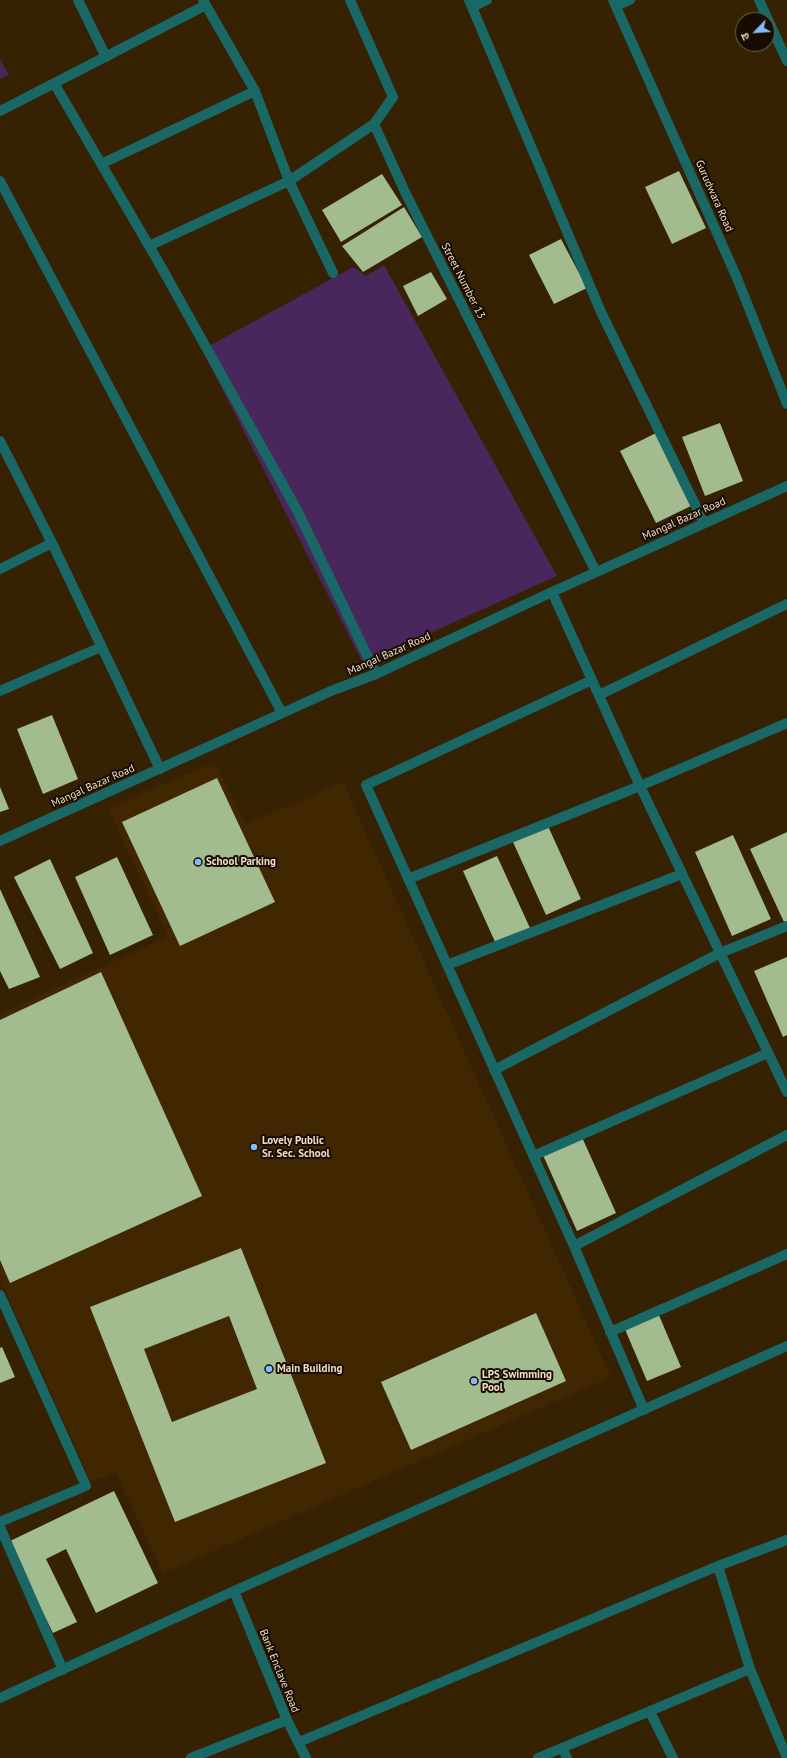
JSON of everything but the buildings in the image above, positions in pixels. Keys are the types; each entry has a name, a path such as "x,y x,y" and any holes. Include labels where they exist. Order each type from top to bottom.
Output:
{"street":[{"path":"78,0 106,57"},
{"path":"149,246 289,181 374,124 393,97 350,0"},
{"path":"487,0 470,3 601,312 704,523"},
{"path":"615,3 630,0"},
{"path":"759,0 787,61"},
{"path":"0,111 106,57 204,2 255,91 289,181 333,273"},
{"name":"Gurudwara Road","path":"615,3 737,278 787,404"},
{"path":"54,84 149,246 298,512 376,674"},
{"path":"101,164 255,91"},
{"name":"Street Number 13","path":"374,124 410,202 596,572"},
{"path":"0,181 282,713"},
{"path":"0,441 52,544 160,769"},
{"name":"Mangal Bazar Road","path":"0,841 331,691 376,674 552,592 787,486"},
{"path":"0,569 52,544"},
{"path":"552,592 640,786 787,1092"},
{"path":"599,695 787,604"},
{"path":"0,691 101,646"},
{"path":"592,680 366,785 574,1246 644,1410"},
{"path":"408,879 640,786 787,723"},
{"path":"447,965 682,874"},
{"path":"494,1070 720,953 787,926"},
{"path":"533,1156 768,1053"},
{"path":"574,1246 787,1135"},
{"path":"610,1332 787,1254"},
{"path":"0,1295 86,1486 0,1522"},
{"path":"0,1698 234,1591 787,1346"},
{"path":"0,1527 63,1670"},
{"path":"299,1742 718,1566 787,1540"},
{"path":"718,1566 750,1669 783,1738 787,1758"},
{"name":"Bank Enclave Road","path":"234,1591 287,1720 306,1758"},
{"path":"538,1758 750,1669"},
{"path":"650,1712 673,1758"},
{"path":"191,1758 287,1720"},
{"path":"562,1748 567,1758"}],"shaded area":[{"path":"0,59 9,75 0,79"},
{"path":"384,265 557,576 363,663 202,350 353,267 366,276"},
{"name":"Lovely Public Sr. Sec. School","path":"215,762 246,824 343,782 611,1377 163,1573 115,1472 91,1482 0,1279 0,1014 168,936 108,808"}],"place":[{"name":"School Parking","path":"198,862"},
{"name":"Lovely Public Sr. Sec. School","path":"254,1147"},
{"name":"Main Building","path":"269,1369"},
{"name":"LPS Swimming Pool","path":"474,1381"}]}
